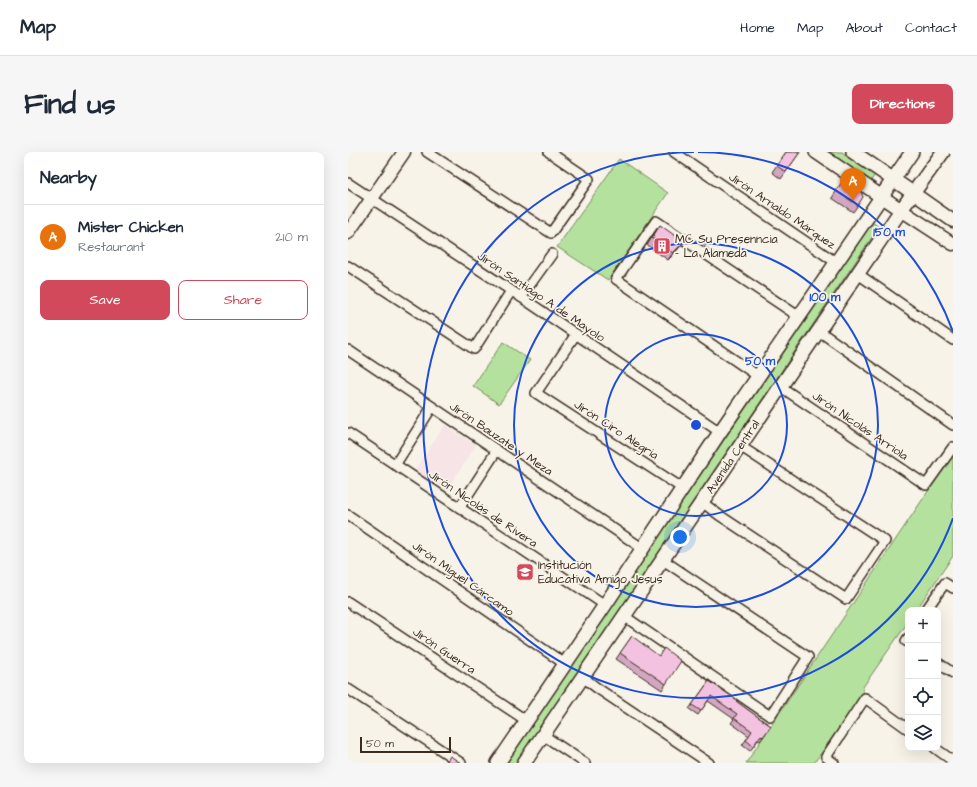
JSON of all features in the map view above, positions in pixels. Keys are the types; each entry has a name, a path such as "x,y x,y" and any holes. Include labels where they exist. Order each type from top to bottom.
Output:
{"main road":[{"path":"816,152 901,210"},
{"path":"854,152 913,193"},
{"name":"Avenida Central","path":"498,763 798,316 837,263 912,152"},
{"name":"Avenida Central","path":"524,763 901,210 943,152"}],"street":[{"path":"348,233 404,152"},
{"path":"427,152 551,234 589,179 549,152"},
{"name":"Jirón Arnaldo Márquez","path":"674,152 837,263"},
{"name":"Jirón Santiago A de Mayolo","path":"348,183 521,297 720,432"},
{"path":"913,193 953,220"},
{"path":"901,210 953,244"},
{"path":"758,376 616,279 656,221 798,316"},
{"path":"521,297 552,254"},
{"path":"348,266 474,349 511,291"},
{"path":"858,274 953,340"},
{"path":"819,331 953,425"},
{"name":"Jirón Ciro Alegria","path":"576,334 536,392 682,488"},
{"name":"Jirón Bauzate y Meza","path":"348,350 642,548"},
{"name":"Jirón Nicolás Arriola","path":"781,387 926,485 953,447"},
{"path":"395,465 432,407"},
{"name":"Jirón Nicolás de Rivera","path":"348,433 605,605"},
{"path":"702,502 846,599 885,541 740,446"},
{"path":"460,507 497,450"},
{"name":"Jirón Miguel Cárcamo","path":"348,515 565,664"},
{"path":"624,616 770,716 808,656 663,560"},
{"path":"928,607 945,582 953,588"},
{"name":"Jirón Guerra","path":"348,602 527,721"},
{"path":"941,665 953,674"},
{"path":"583,677 708,763"},
{"path":"348,689 461,763"},
{"path":"834,763 826,757 865,698 905,727"},
{"path":"543,735 585,763"},
{"path":"939,751 953,761"}],"shaded area":[{"path":"445,425 476,445 446,491 415,470"}],"green space":[{"path":"824,152 842,152 875,175 869,183"},
{"path":"619,159 668,193 608,280 557,247"},
{"path":"872,222 879,227 516,763 504,763"},
{"path":"503,342 530,360 499,404 473,386"},
{"path":"953,454 953,556 918,607 905,607 905,626 863,687 863,694 814,763 746,763"}],"building":[{"path":"786,152 800,152 786,172 777,166"},
{"path":"844,179 860,189 863,197 858,205 836,191"},
{"path":"660,225 684,242 673,253 652,238"},
{"path":"632,636 659,656 664,648 681,661 666,684 620,653"},
{"path":"709,681 771,726 763,737 761,735 753,746 746,740 752,731 734,718 737,714 711,696 701,711 692,705"},
{"path":"450,756 461,763 446,763"}],"place":[{"name":"Mister Chicken","path":"853,201"},
{"name":"MC Su Presenncia - La Alameda","path":"662,246"},
{"name":"Institución Educativa Amigo Jesus","path":"525,572"}]}
